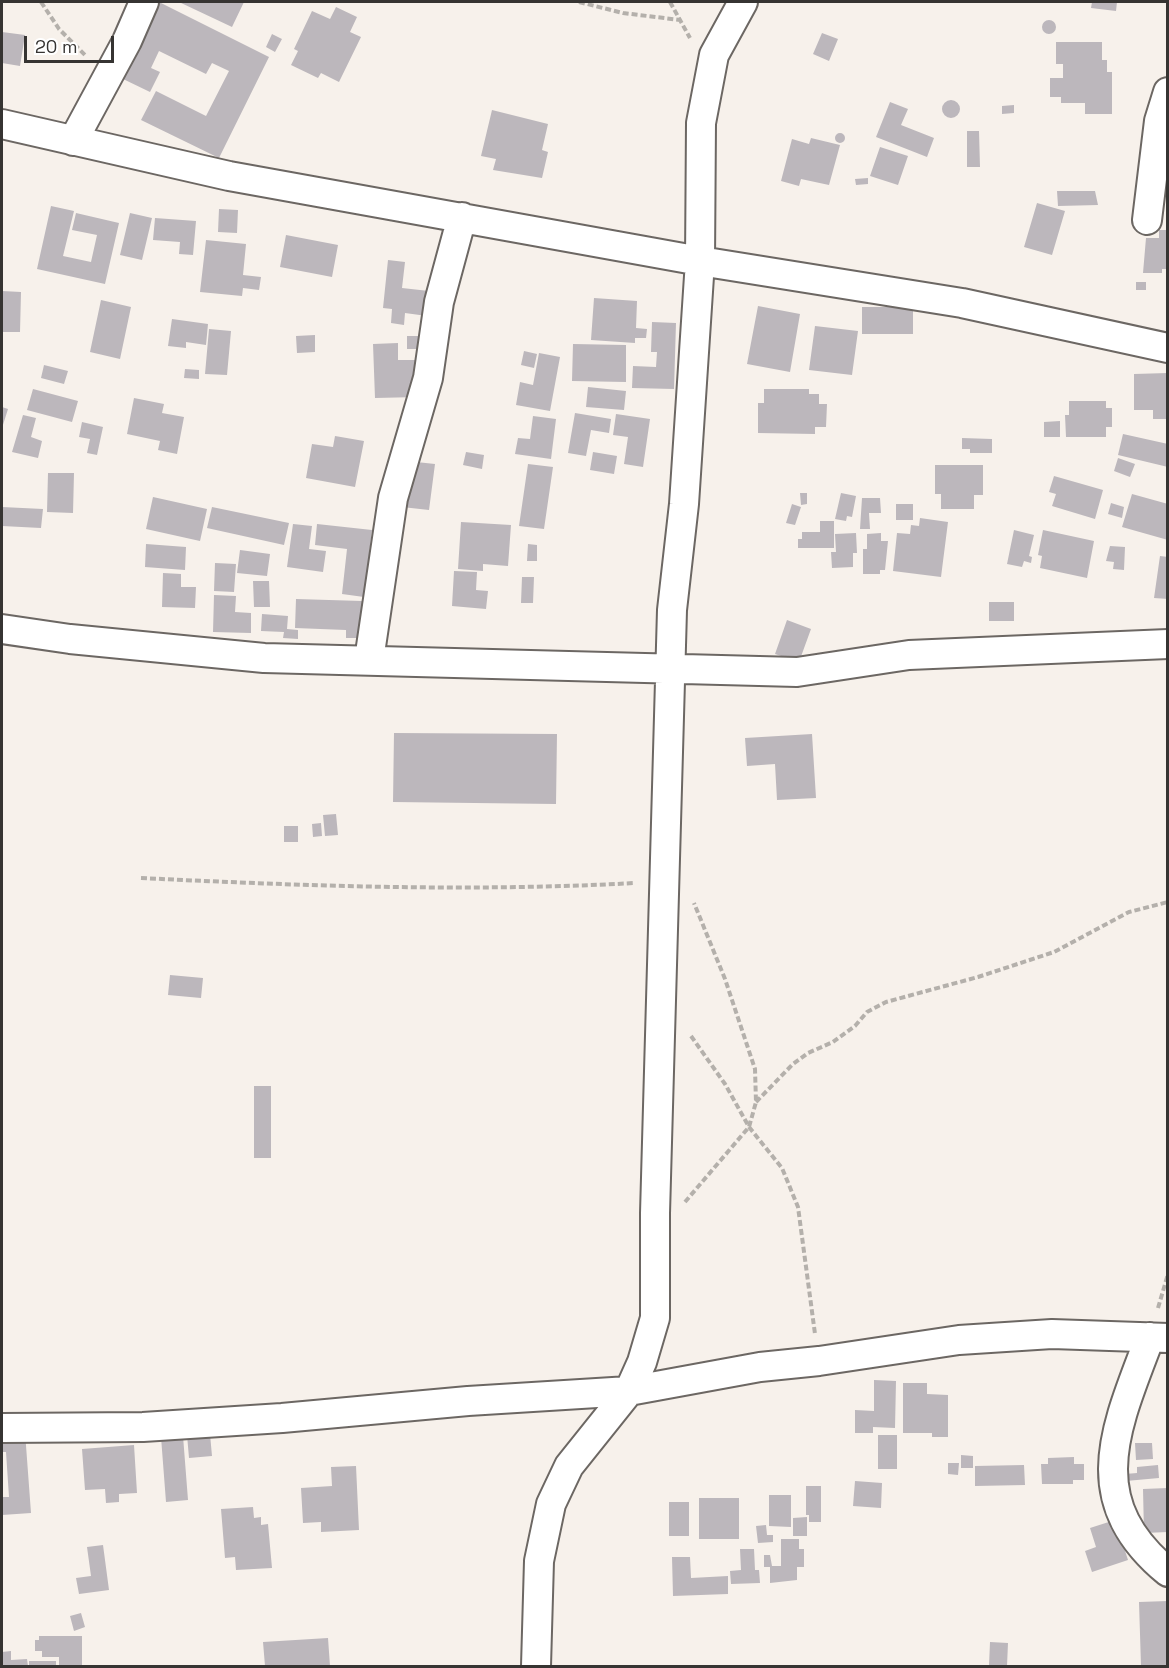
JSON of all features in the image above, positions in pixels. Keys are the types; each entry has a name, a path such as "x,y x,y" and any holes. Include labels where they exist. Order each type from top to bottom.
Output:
{"street":[{"path":"73,141 144,2"},
{"path":"536,1666 535,1633 539,1561 551,1504 569,1466 629,1391 642,1362 655,1318 662,995 677,887 670,669 672,610 684,504 700,261 701,123 714,55 743,2"},
{"path":"1147,220 1159,121 1167,92"},
{"path":"2,124 229,176 700,261 962,303 1167,348"},
{"path":"369,660 393,498 428,378 438,302 462,217"},
{"path":"2,630 264,658 798,672 909,655 1167,644"},
{"path":"2,1428 143,1427 282,1418 468,1401 629,1391 760,1367 819,1361 959,1340 1052,1334 1159,1338 1122,1410 1111,1468 1117,1508 1129,1531 1139,1546 1167,1572"}],"path":[{"path":"41,2 66,36 109,74"},
{"path":"579,2 623,13 680,20"},
{"path":"670,2 692,41 714,55"},
{"path":"141,878 277,885 456,888 677,887 725,979 755,1069 756,1102 749,1127 655,1237"},
{"path":"756,1102 793,1064 808,1053 833,1042 855,1026 867,1012 886,1002 978,977 1054,952 1129,912 1167,902"},
{"path":"662,995 725,1083 749,1127 782,1168 798,1207 819,1361"}],"building":[{"path":"159,2 269,57 219,158 141,120 156,91 206,116 229,71 212,63 206,74 159,51 151,68 160,72 150,92 121,78"},
{"path":"179,2 244,2 232,27"},
{"path":"1092,2 1117,2 1116,11 1091,8"},
{"path":"336,7 357,17 350,32 361,37 339,82 321,73 318,78 291,65 298,51 294,49 312,11 330,19"},
{"path":"1046,20 1052,20 1056,27 1052,34 1046,34 1042,30 1042,24"},
{"path":"2,32 25,35 20,66 2,63"},
{"path":"822,33 838,39 829,61 813,54"},
{"path":"272,34 282,39 275,52 266,47"},
{"path":"1056,42 1102,42 1102,60 1107,60 1107,72 1112,72 1112,114 1085,114 1085,103 1061,103 1061,97 1050,97 1050,78 1063,78 1063,64 1056,64"},
{"path":"951,100 957,103 960,109 957,115 951,118 945,115 942,109 945,103"},
{"path":"890,102 908,109 901,125 934,138 927,157 876,137"},
{"path":"1014,105 1014,113 1002,114 1002,106"},
{"path":"492,110 548,124 542,150 548,152 542,178 493,170 496,159 481,156"},
{"path":"967,131 979,131 980,167 967,167"},
{"path":"840,133 844,134 844,142 840,143 836,142 835,138 836,134"},
{"path":"811,138 840,145 829,185 801,179 799,186 781,181 792,139 809,144"},
{"path":"880,147 908,156 898,185 870,176"},
{"path":"868,178 868,184 856,185 855,179"},
{"path":"1057,191 1095,191 1098,205 1058,206"},
{"path":"1037,203 1065,211 1052,255 1024,247"},
{"path":"51,206 74,211 63,256 91,262 97,235 72,230 76,213 119,223 105,284 37,269"},
{"path":"219,209 238,210 237,233 218,232"},
{"path":"130,213 152,218 142,260 120,255"},
{"path":"155,218 196,221 193,255 179,254 180,242 153,240"},
{"path":"1159,230 1168,230 1168,269 1162,269 1162,273 1143,273 1146,238 1159,238"},
{"path":"286,235 338,245 332,277 280,267"},
{"path":"206,240 246,244 243,275 261,277 259,290 243,288 242,296 200,292"},
{"path":"388,260 405,262 402,288 429,291 427,316 405,313 404,325 391,323 392,309 383,308"},
{"path":"1136,282 1146,282 1146,290 1136,290"},
{"path":"2,291 21,292 20,332 2,332"},
{"path":"594,298 637,301 636,328 647,329 646,338 635,338 635,343 591,340"},
{"path":"101,300 131,307 120,359 90,352"},
{"path":"758,306 800,314 790,372 747,364"},
{"path":"862,307 913,307 913,334 862,334"},
{"path":"172,319 208,324 206,345 186,342 186,348 168,346"},
{"path":"652,322 676,323 674,389 632,388 633,366 656,367 657,352 651,352"},
{"path":"815,326 858,331 852,375 809,370"},
{"path":"209,329 231,331 227,375 205,374"},
{"path":"315,335 315,352 297,353 296,336"},
{"path":"407,336 427,336 427,349 407,349"},
{"path":"398,343 398,360 417,360 418,397 375,398 373,344"},
{"path":"573,344 626,345 626,382 572,381"},
{"path":"524,351 537,354 534,368 521,365"},
{"path":"539,353 560,357 550,411 516,405 520,382 533,385"},
{"path":"44,365 68,371 64,384 41,378"},
{"path":"185,369 199,370 199,379 184,378"},
{"path":"1168,373 1168,419 1153,419 1153,410 1134,410 1134,374"},
{"path":"588,387 626,391 624,410 586,407"},
{"path":"33,389 78,401 72,422 27,410"},
{"path":"764,389 809,389 809,394 819,394 819,404 827,404 826,427 815,427 815,434 758,433 758,403 764,403"},
{"path":"134,398 164,404 162,413 184,417 177,454 158,450 160,441 127,434"},
{"path":"1069,401 1106,401 1106,408 1112,408 1112,427 1106,427 1106,437 1066,437 1065,415 1069,415"},
{"path":"2,407 8,409 2,428"},
{"path":"575,413 611,419 609,433 591,430 586,456 568,453"},
{"path":"616,414 650,419 643,467 624,464 628,437 613,435"},
{"path":"23,415 36,418 31,437 42,441 38,458 12,452"},
{"path":"533,416 556,419 551,459 515,454 518,438 530,439"},
{"path":"1060,421 1060,437 1044,437 1044,422"},
{"path":"82,422 103,427 97,455 87,453 90,439 79,437"},
{"path":"1123,434 1168,444 1168,467 1118,455"},
{"path":"335,436 364,441 355,487 306,478 312,444 333,447"},
{"path":"962,438 992,439 992,453 970,453 970,449 962,449"},
{"path":"466,452 484,455 482,469 463,465"},
{"path":"593,452 617,456 614,474 590,470"},
{"path":"1118,458 1135,464 1130,477 1114,471"},
{"path":"407,461 435,464 429,510 402,507"},
{"path":"528,464 553,467 544,529 519,526"},
{"path":"935,465 983,465 983,495 974,495 974,509 941,509 941,494 935,494"},
{"path":"48,473 74,473 73,513 47,512"},
{"path":"1054,476 1103,490 1095,519 1052,506 1056,494 1049,492"},
{"path":"800,493 807,493 807,504 801,505"},
{"path":"841,493 856,496 852,517 847,516 846,521 835,519"},
{"path":"1132,494 1168,504 1168,540 1122,527"},
{"path":"153,497 207,509 200,541 146,529"},
{"path":"862,498 880,498 881,513 869,513 870,529 860,529"},
{"path":"1111,503 1124,507 1122,518 1108,514"},
{"path":"792,504 801,507 795,525 786,523"},
{"path":"896,504 913,504 913,520 896,520"},
{"path":"2,507 43,509 41,528 2,526"},
{"path":"212,507 289,523 284,545 207,528"},
{"path":"920,518 948,522 941,577 893,571 897,533 910,534 911,525 919,526"},
{"path":"820,521 834,521 834,548 798,548 798,539 802,539 802,532 820,532"},
{"path":"461,522 511,525 508,566 483,564 483,571 458,569"},
{"path":"293,524 312,526 309,549 326,551 323,572 287,567"},
{"path":"317,524 372,530 364,597 342,594 347,549 315,545"},
{"path":"1014,530 1034,535 1029,556 1032,557 1031,563 1024,561 1022,567 1007,564"},
{"path":"1043,530 1094,541 1087,578 1040,568 1042,556 1038,555"},
{"path":"856,533 857,553 853,553 853,567 832,568 831,552 836,552 835,534"},
{"path":"881,533 881,541 888,541 885,570 880,570 880,574 863,574 863,549 867,549 867,534"},
{"path":"146,544 186,547 185,570 145,567"},
{"path":"528,544 537,545 537,561 527,561"},
{"path":"1110,546 1125,547 1124,570 1113,569 1114,562 1106,561"},
{"path":"240,550 270,554 267,576 237,573"},
{"path":"1160,556 1168,557 1168,599 1154,598"},
{"path":"215,563 236,564 234,592 214,591"},
{"path":"454,571 477,572 476,590 488,591 486,609 452,606"},
{"path":"163,573 181,574 181,587 196,587 195,608 162,607"},
{"path":"522,577 534,577 533,603 521,603"},
{"path":"253,581 269,581 270,607 254,607"},
{"path":"214,595 236,596 235,612 251,613 251,633 213,632"},
{"path":"296,599 362,601 361,638 346,638 346,630 295,628"},
{"path":"989,602 1014,602 1014,621 989,621"},
{"path":"262,614 288,616 287,629 298,630 298,639 283,638 284,632 261,631"},
{"path":"787,620 811,629 799,662 775,654"},
{"path":"394,733 557,734 556,804 393,802"},
{"path":"812,734 816,798 777,800 775,764 747,766 745,738"},
{"path":"336,814 338,835 325,836 323,815"},
{"path":"321,823 322,836 313,837 312,824"},
{"path":"284,826 298,826 298,842 284,842"},
{"path":"170,975 203,978 201,998 168,995"},
{"path":"254,1086 271,1086 271,1158 254,1158"},
{"path":"874,1380 896,1381 895,1428 873,1427 873,1433 855,1433 855,1410 874,1411"},
{"path":"903,1383 927,1383 927,1394 948,1395 948,1437 932,1437 932,1433 903,1433"},
{"path":"25,1432 31,1513 2,1515 2,1497 9,1497 6,1452 2,1452 2,1434"},
{"path":"210,1434 212,1456 189,1458 187,1435"},
{"path":"878,1435 897,1435 897,1469 878,1469"},
{"path":"183,1436 188,1500 166,1502 161,1437"},
{"path":"1135,1443 1152,1443 1153,1459 1136,1460"},
{"path":"134,1445 137,1493 119,1494 119,1502 106,1503 105,1489 85,1490 82,1449"},
{"path":"961,1455 973,1456 973,1468 961,1468"},
{"path":"1074,1457 1074,1464 1084,1464 1084,1480 1073,1480 1073,1484 1042,1484 1041,1464 1048,1464 1048,1458"},
{"path":"948,1463 959,1463 958,1475 948,1474"},
{"path":"1024,1465 1025,1485 975,1486 975,1466"},
{"path":"1158,1465 1159,1478 1126,1481 1125,1474 1137,1473 1137,1467"},
{"path":"356,1466 359,1530 321,1532 321,1522 303,1523 301,1488 332,1486 331,1467"},
{"path":"855,1481 882,1483 881,1508 853,1506"},
{"path":"806,1486 821,1486 821,1522 809,1522 809,1515 806,1515"},
{"path":"1168,1488 1168,1532 1144,1533 1143,1489"},
{"path":"769,1495 791,1495 791,1527 769,1526"},
{"path":"699,1498 739,1498 739,1539 699,1539"},
{"path":"669,1502 689,1502 689,1536 669,1536"},
{"path":"253,1507 254,1518 261,1517 261,1525 268,1524 272,1568 236,1570 235,1557 225,1558 221,1509"},
{"path":"807,1517 807,1536 793,1536 793,1518"},
{"path":"1115,1520 1128,1560 1092,1572 1085,1551 1096,1547 1090,1528"},
{"path":"766,1525 767,1535 773,1535 773,1542 758,1543 756,1526"},
{"path":"781,1539 799,1539 799,1549 804,1549 804,1567 797,1567 797,1580 770,1583 770,1567 764,1567 764,1555 770,1555 772,1566 781,1566"},
{"path":"103,1545 109,1590 79,1594 76,1578 91,1576 87,1547"},
{"path":"740,1549 754,1549 755,1570 759,1570 760,1583 731,1584 730,1571 741,1570"},
{"path":"672,1557 690,1557 691,1578 728,1576 728,1594 673,1596"},
{"path":"1168,1601 1168,1666 1141,1666 1139,1602"},
{"path":"81,1613 85,1627 74,1631 70,1616"},
{"path":"39,1636 82,1636 82,1666 59,1666 59,1657 42,1657 42,1651 35,1651 35,1640 39,1640"},
{"path":"328,1638 330,1666 265,1666 263,1642"},
{"path":"990,1642 1008,1643 1007,1666 989,1666"},
{"path":"11,1651 11,1660 27,1659 28,1666 2,1666 2,1652"},
{"path":"29,1661 56,1661 56,1666 29,1666"}]}
